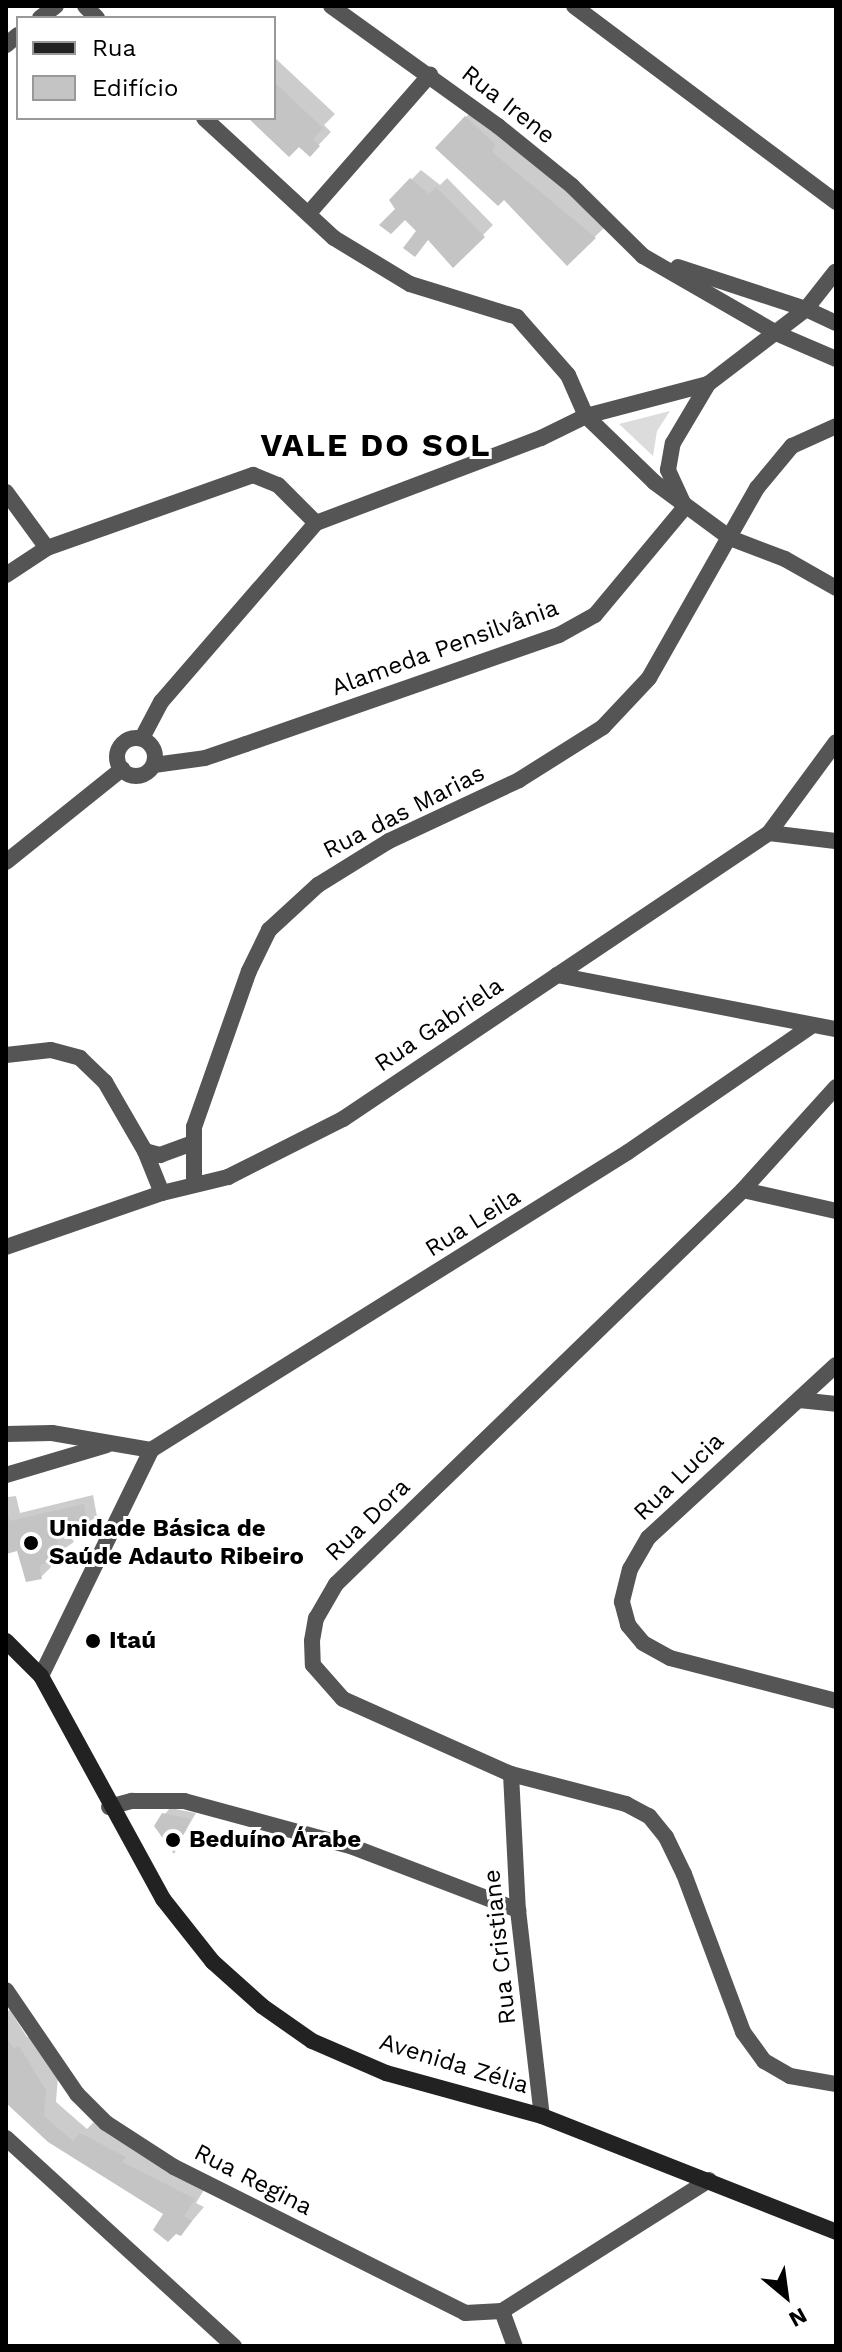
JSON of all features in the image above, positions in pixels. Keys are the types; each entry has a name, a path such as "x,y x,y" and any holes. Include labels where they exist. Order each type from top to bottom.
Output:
{"main road":[{"name":"Avenida Zélia","path":"6,1641 41,1676 109,1807 163,1899 213,1962 262,2006 312,2041 386,2073 542,2116 836,2232"}],"street":[{"name":"Rua Irene","path":"331,6 430,75 572,186 643,256 778,334 836,359"},
{"path":"574,6 836,202"},
{"path":"309,213 430,75"},
{"path":"206,120 334,238 410,284 517,317 568,375 586,416 685,507 730,538 785,559 836,588"},
{"name":"Rua Irene","path":"643,256 806,309 836,323"},
{"path":"685,507 668,470 684,420 708,384 778,334 806,309 836,271"},
{"path":"142,738 156,754 154,765 136,776 122,769 117,754 121,744 142,738 161,702 316,523 541,438 586,416 708,384"},
{"name":"Rua das Marias","path":"194,1184 190,1144 249,971 269,930 330,877 389,841 519,780 603,727 649,678 757,488 792,446 836,426"},
{"path":"6,575 47,548 253,475 278,485 316,523"},
{"path":"6,492 47,548"},
{"name":"Alameda Pensilvânia","path":"154,765 205,758 559,635 595,615 685,507"},
{"name":"Rua Gabriela","path":"6,1247 162,1193 228,1177 265,1162 343,1119 769,833 836,742"},
{"path":"6,862 122,769"},
{"path":"769,833 836,841"},
{"path":"557,975 836,1029"},
{"name":"Rua Leila","path":"151,1450 603,1168 813,1025"},
{"path":"6,1055 51,1050 80,1058 105,1082 145,1151 162,1193"},
{"name":"Rua Dora","path":"836,1087 743,1190 336,1584 316,1618 313,1665 343,1699 511,1774 626,1804 649,1816 684,1874 743,2032 764,2061 790,2076 836,2084"},
{"path":"145,1151 160,1155 190,1144"},
{"path":"743,1190 836,1211"},
{"name":"Rua Lucia","path":"836,1365 648,1538 630,1569 622,1602 628,1625 643,1643 670,1658 836,1701"},
{"path":"799,1400 836,1404"},
{"path":"6,1434 52,1433 151,1450 41,1676"},
{"path":"6,1475 113,1443"},
{"name":"Rua Cristiane","path":"511,1774 518,1910 542,2116"},
{"path":"109,1807 132,1801 184,1801 353,1847 518,1910"},
{"name":"Rua Regina","path":"6,1990 77,2094 106,2123 174,2167 465,2313 502,2311"},
{"path":"6,2138 234,2346"},
{"path":"515,2346 502,2311 709,2180"}],"shaded area":[{"path":"670,411 657,431 653,456 619,424"}],"building":[{"path":"276,84 323,128 313,139 320,146 310,157 299,147 289,157 250,120 276,120"},
{"path":"465,116 495,144 492,152 596,238 567,266 504,200 498,206 435,148"},
{"path":"410,178 429,194 436,187 485,237 453,268 428,240 415,257 403,248 416,231 405,220 391,234 379,225 395,209 389,200"},
{"name":"Unidade Básica de Saúde Adauto Ribeiro","path":"84,1504 88,1529 56,1539 65,1554 39,1566 42,1579 26,1582 17,1551 6,1554 6,1508 10,1521"},
{"name":"Beduíno Árabe","path":"162,1813 191,1819 174,1854 154,1826"},
{"path":"6,2036 14,2049 19,2046 46,2090 44,2116 73,2141 80,2133 126,2157 122,2162 195,2199 184,2216 192,2221 181,2236 176,2234 168,2242 153,2230 163,2214 48,2142 6,2103"}],"place":[{"name":"Unidade Básica de Saúde Adauto Ribeiro","path":"31,1543"},
{"name":"Itaú","path":"93,1641"},
{"name":"Beduíno Árabe","path":"173,1840"}],"district":[{"name":"VALE DO SOL","path":"376,445"}]}
